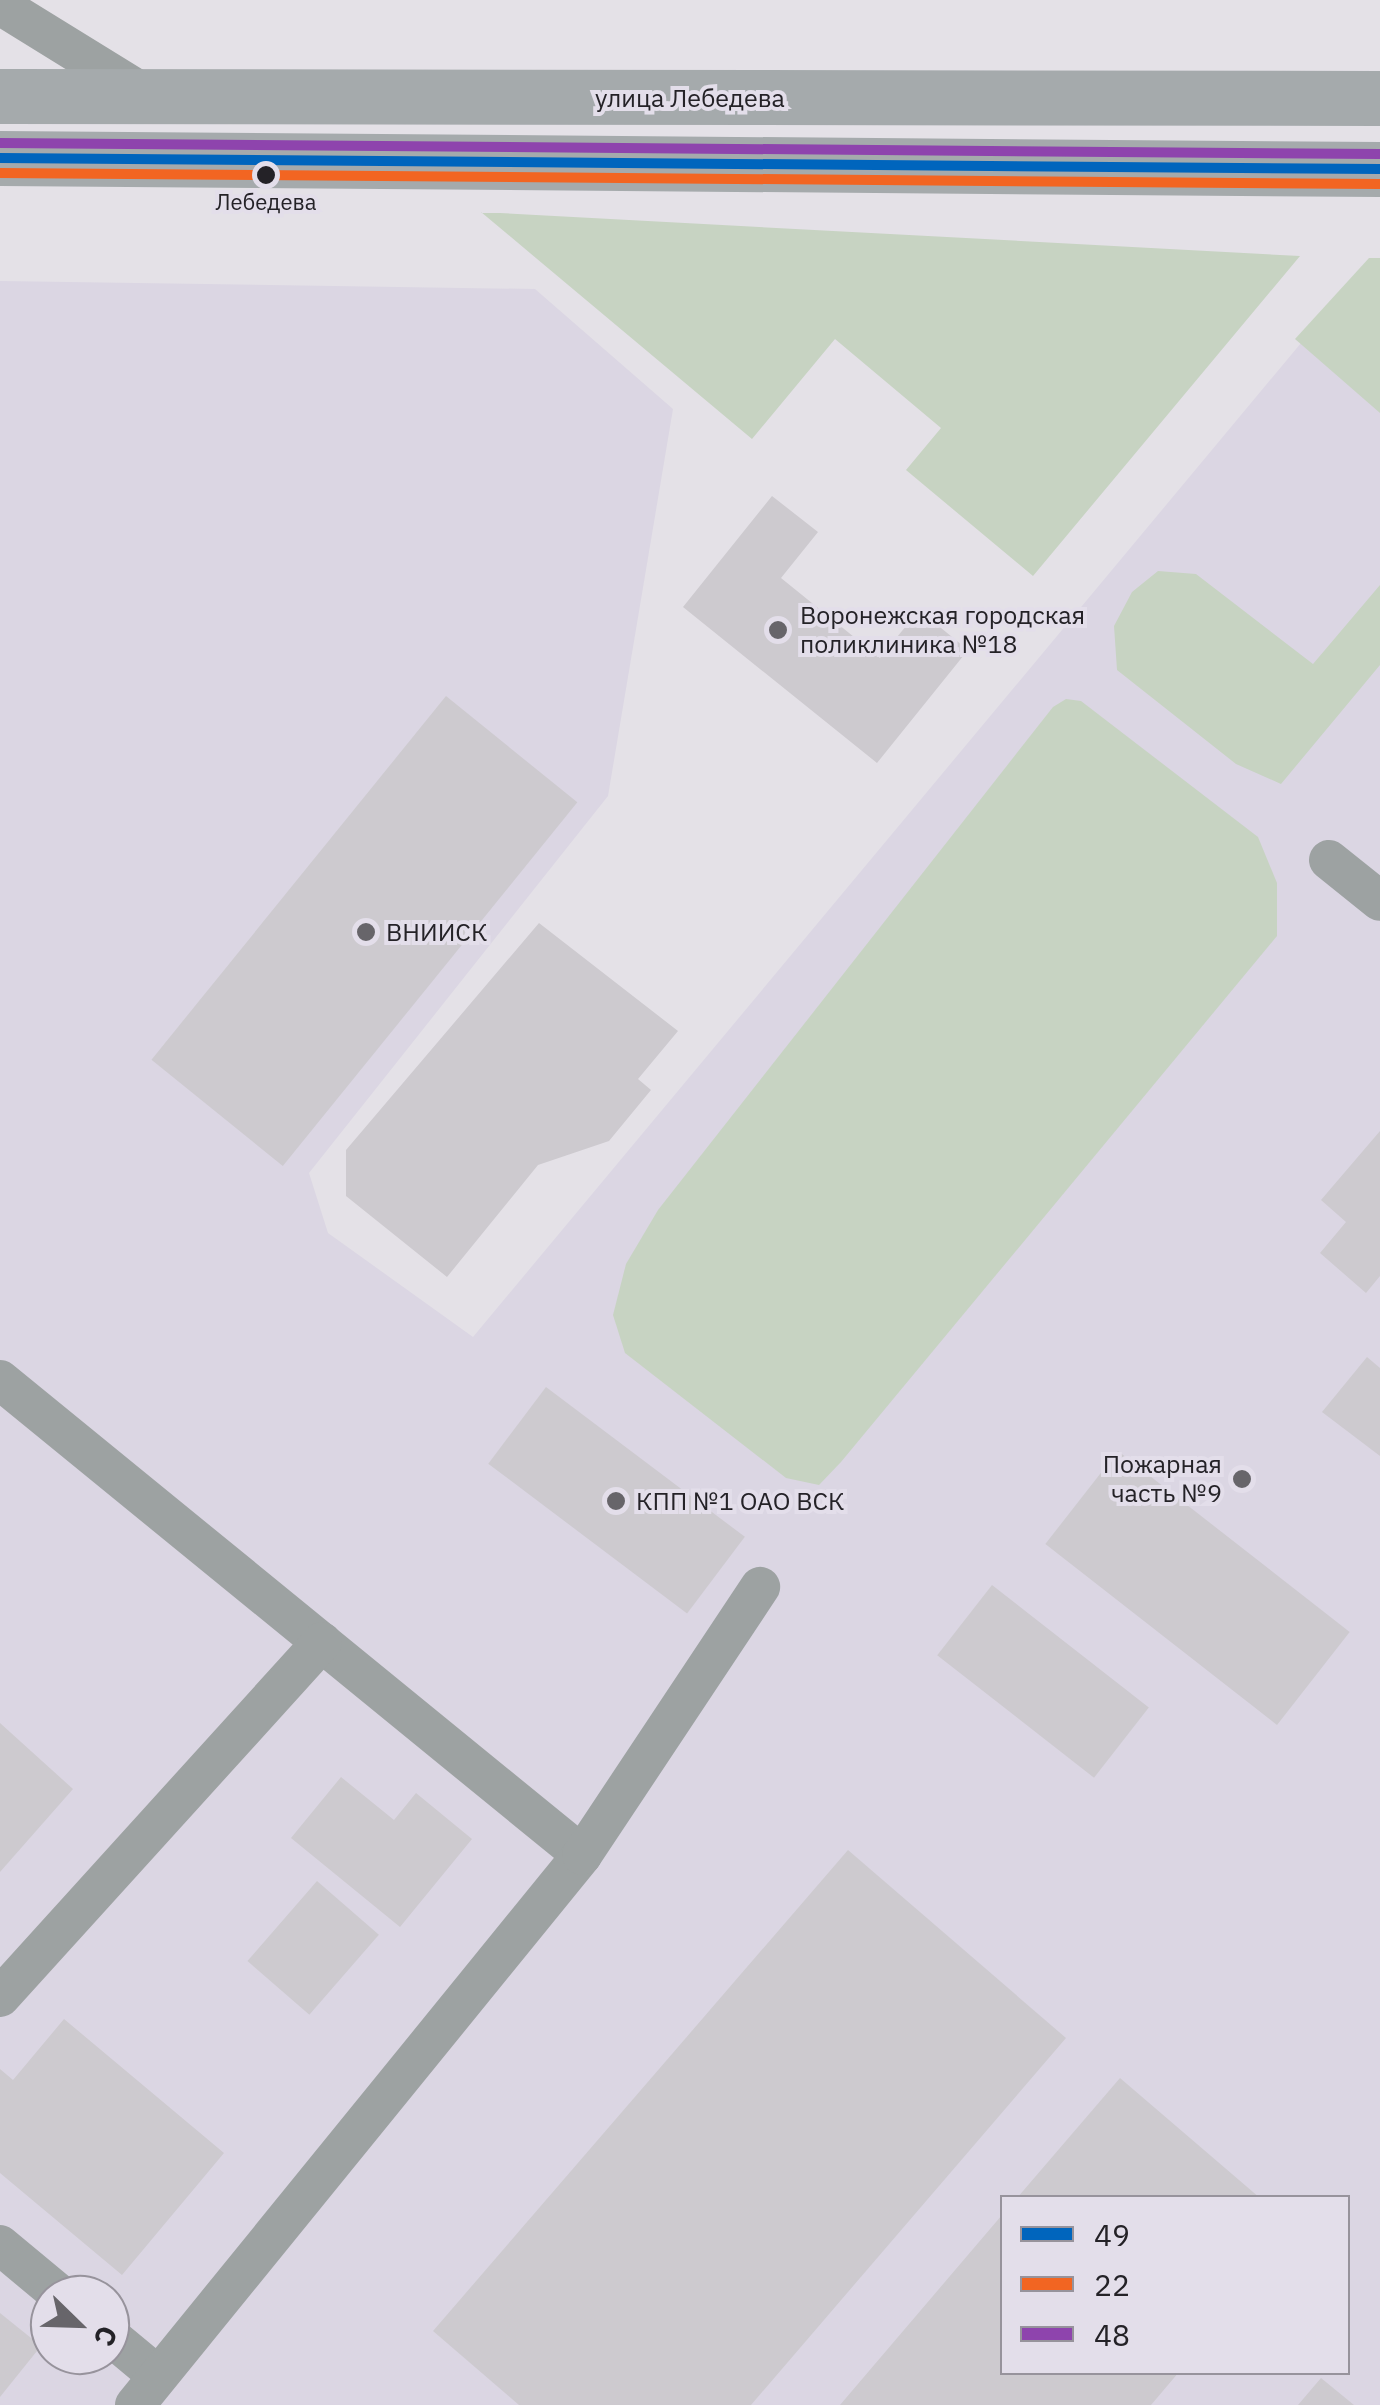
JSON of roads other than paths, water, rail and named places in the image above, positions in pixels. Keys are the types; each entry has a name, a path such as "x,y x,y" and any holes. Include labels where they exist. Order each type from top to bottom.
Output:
{"highway":[{"name":"улица Лебедева","path":"0,96 1380,98"},
{"path":"0,158 1380,169"}],"lane":[{"path":"0,5 149,97"},
{"path":"1329,860 1380,901"},
{"path":"0,1380 582,1855"},
{"path":"130,2366 147,2391 582,1855 760,1587"},
{"path":"0,1998 322,1642"},
{"path":"0,2245 36,2275"}],"place":[{"name":"Лебедева","path":"266,175"},
{"name":"Воронежская городская поликлиника №18","path":"778,630"},
{"name":"ВНИИСК","path":"366,932"},
{"name":"Пожарная часть №9","path":"1242,1479"},
{"name":"КПП №1 ОАО ВСК","path":"616,1501"}]}
